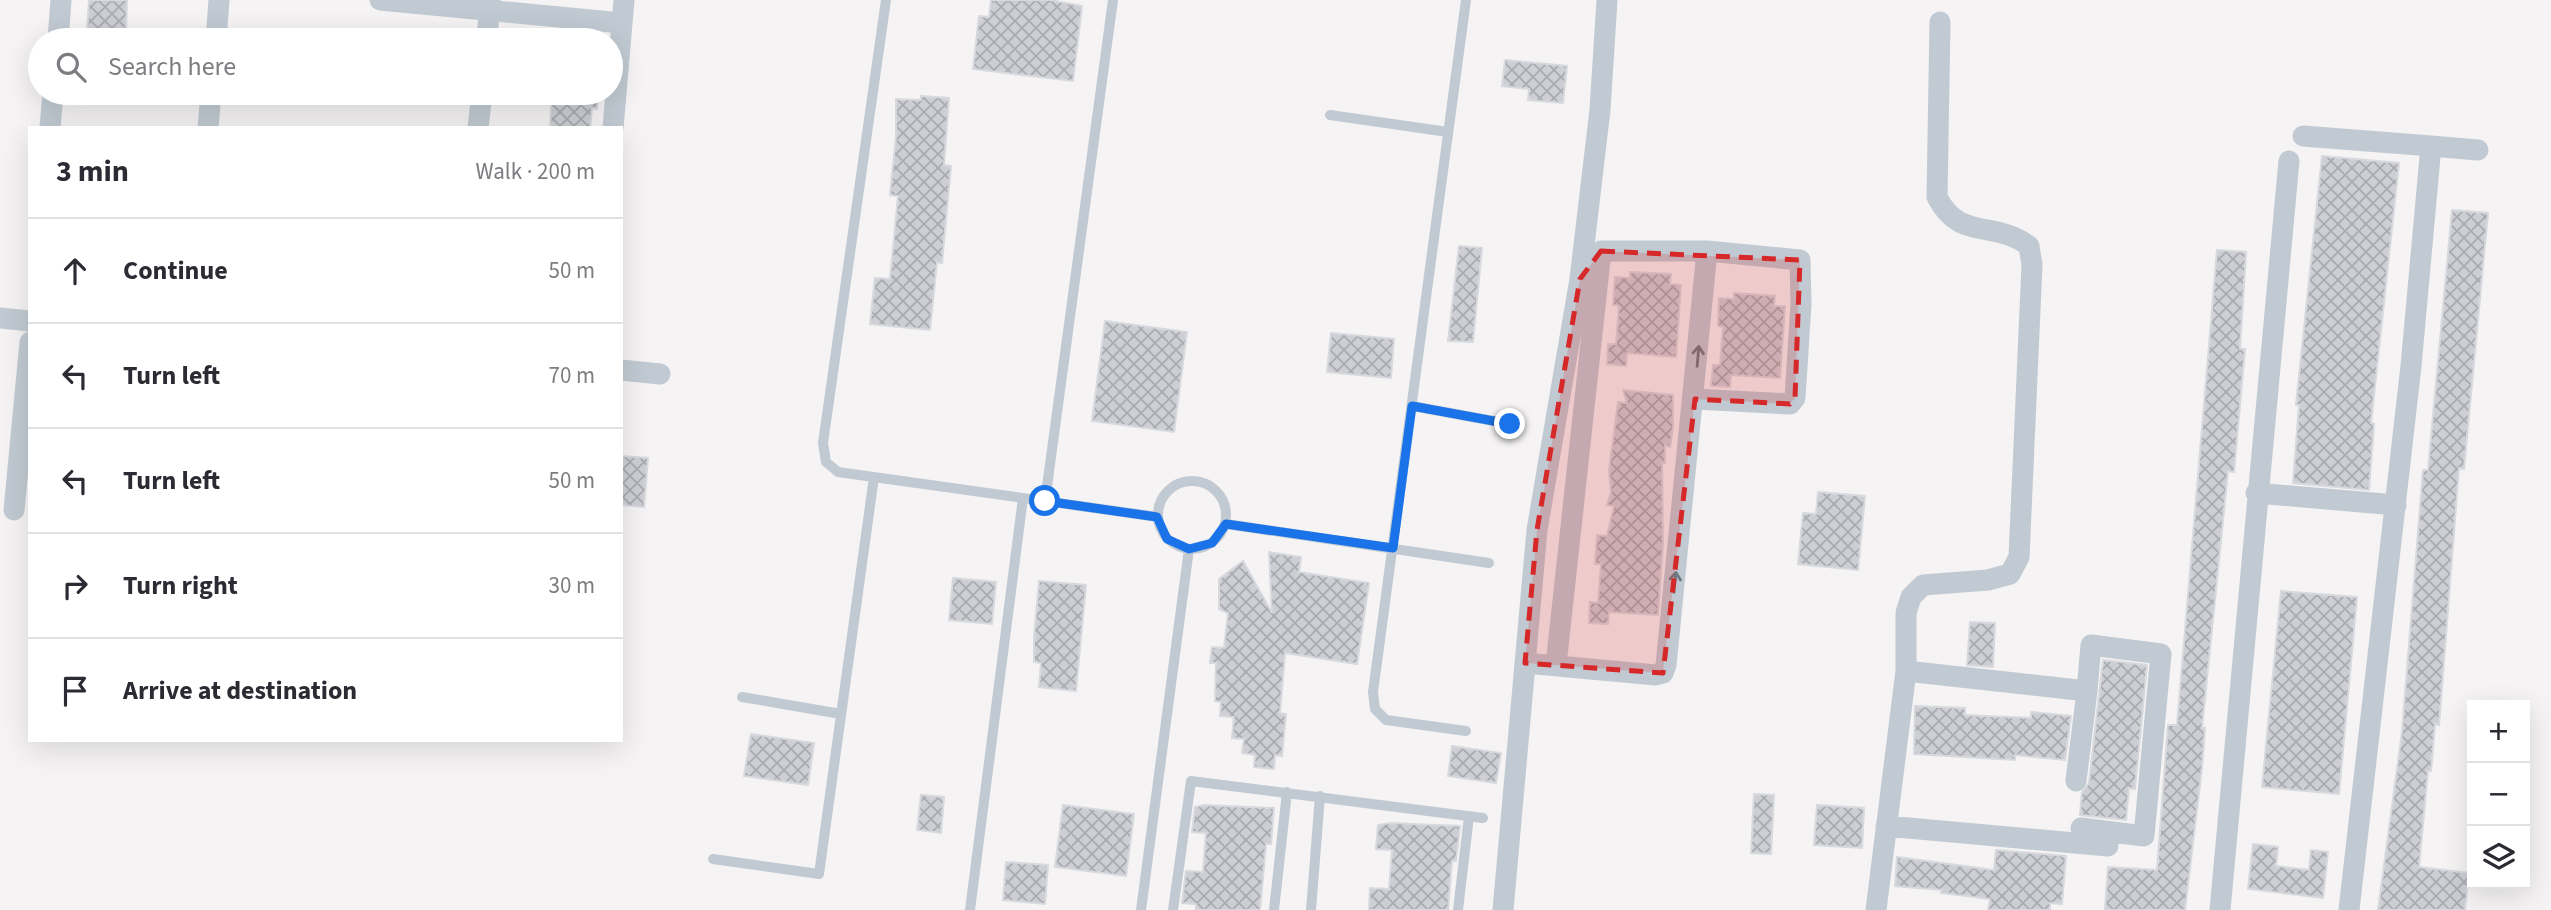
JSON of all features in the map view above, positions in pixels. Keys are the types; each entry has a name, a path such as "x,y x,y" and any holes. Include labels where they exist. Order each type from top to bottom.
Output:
{"street":[{"path":"59,28 61,0"},
{"path":"217,28 219,0"},
{"path":"380,0 490,5 622,23"},
{"path":"622,28 624,0"},
{"path":"1503,910 1537,530 1580,279 1600,110 1606,0"},
{"path":"487,28 490,5"},
{"path":"1876,910 1906,671 1906,613 1911,597 1923,586 1989,580 2010,574 2019,556 2032,265 2029,246 2013,234 1960,225 1947,215 1937,197 1940,22"},
{"path":"50,126 52,105"},
{"path":"208,126 210,105"},
{"path":"478,126 481,105"},
{"path":"612,126 614,105"},
{"path":"2303,136 2478,150"},
{"path":"2349,910 2396,505 2431,146"},
{"path":"2220,910 2256,494 2289,161"},
{"path":"1580,279 1601,251"},
{"path":"1601,251 1707,251 1800,260 1798,391 1790,404 1695,399"},
{"path":"1556,665 1601,251"},
{"path":"1525,663 1656,675 1663,673 1668,650 1695,399 1707,251"},
{"path":"0,318 28,321"},
{"path":"14,510 28,363"},
{"path":"623,370 660,373"},
{"path":"2256,494 2396,505"},
{"path":"2076,781 2091,645 2161,654 2144,836 2081,828"},
{"path":"1906,671 2087,691"},
{"path":"1886,826 2108,846"}],"lane":[{"path":"886,0 823,443 825,461 838,472 1157,517"},
{"path":"1045,501 1113,0"},
{"path":"1466,0 1373,692 1375,709 1386,720 1466,731"},
{"path":"1330,115 1448,132"},
{"path":"1412,406 1510,424"},
{"path":"713,859 819,874 874,477"},
{"path":"1196,480 1217,490 1227,512 1226,524 1212,543 1189,549 1167,539 1157,517 1164,494 1172,486 1196,480"},
{"path":"970,910 1023,498"},
{"path":"1226,524 1489,563"},
{"path":"1141,910 1189,549"},
{"path":"742,697 841,714"},
{"path":"1173,910 1191,781 1483,818"},
{"path":"1275,910 1287,792"},
{"path":"1311,910 1320,796"},
{"path":"1458,910 1469,816"}],"highlighted area":[{"path":"1601,251 1800,260 1795,398 1790,404 1695,399 1663,673 1525,663 1537,530 1580,279"}],"building":[{"path":"89,0 127,0 126,28 87,28"},
{"path":"991,0 1050,0 1082,6 1073,81 973,69 979,16 989,17"},
{"path":"1505,60 1567,66 1563,103 1528,100 1529,89 1502,86"},
{"path":"921,96 949,98 944,165 951,166 942,263 937,262 930,330 870,324 875,278 890,279 898,196 890,195 896,136 896,99 921,100"},
{"path":"551,105 597,105 597,109 592,108 590,126 550,126"},
{"path":"2322,156 2399,163 2371,423 2374,424 2369,490 2293,483 2299,405 2296,405"},
{"path":"2452,210 2488,213 2464,469 2459,468 2439,725 2435,724 2431,771 2428,771 2419,867 2467,873 2465,910 2378,910 2402,732 2423,470 2428,470"},
{"path":"1459,246 1482,248 1473,342 1448,341"},
{"path":"2217,250 2246,252 2240,349 2245,349 2234,472 2228,471 2202,728 2205,728 2202,768 2185,910 2105,910 2108,867 2157,870 2168,725 2177,725"},
{"path":"1630,272 1671,274 1670,284 1681,285 1676,357 1627,353 1626,366 1607,364 1608,344 1616,344 1619,306 1613,305 1615,277 1630,278"},
{"path":"1734,293 1775,296 1774,306 1785,306 1780,378 1731,375 1730,387 1711,386 1713,365 1720,365 1723,327 1718,326 1719,298 1734,299"},
{"path":"1105,321 1187,332 1174,432 1092,421"},
{"path":"1331,333 1394,339 1391,378 1327,372"},
{"path":"1623,390 1673,395 1670,447 1665,445 1665,463 1662,463 1663,543 1658,615 1609,612 1608,624 1589,623 1590,602 1598,603 1601,564 1595,564 1597,535 1607,536 1614,506 1607,505 1611,492 1609,470 1618,402 1627,403"},
{"path":"623,456 648,458 644,507 623,505"},
{"path":"1818,492 1865,496 1858,570 1798,564 1803,513 1816,514"},
{"path":"1269,552 1301,557 1299,572 1369,583 1357,664 1285,653 1280,713 1286,714 1282,756 1275,755 1274,769 1254,767 1255,755 1242,753 1244,739 1232,738 1234,717 1220,716 1221,702 1215,701 1216,663 1210,663 1212,647 1224,648 1228,613 1219,609 1219,579 1243,561 1272,613"},
{"path":"953,578 996,582 992,624 949,620"},
{"path":"1039,581 1086,585 1076,691 1039,687 1041,663 1034,662 1034,637"},
{"path":"2281,591 2357,597 2339,794 2262,787"},
{"path":"1970,622 1995,623 1993,667 1967,665"},
{"path":"2103,660 2147,665 2135,789 2129,788 2126,820 2080,815 2082,792 2089,783"},
{"path":"1915,706 1965,708 1965,715 2031,718 2031,712 2071,716 2065,760 2015,755 2015,760 1914,754"},
{"path":"751,734 814,743 808,785 744,776"},
{"path":"1452,746 1501,753 1496,783 1448,776"},
{"path":"1754,794 1774,795 1771,854 1751,853"},
{"path":"921,795 944,797 941,833 917,830"},
{"path":"1063,805 1134,814 1126,876 1055,867"},
{"path":"1204,805 1274,808 1271,844 1266,844 1260,910 1196,910 1196,904 1182,903 1186,871 1203,872 1206,833 1192,832 1195,807"},
{"path":"1817,805 1864,808 1862,848 1814,845"},
{"path":"1390,823 1460,826 1456,861 1452,861 1448,910 1369,910 1370,888 1389,889 1392,850 1376,849 1378,825"},
{"path":"2253,844 2278,847 2276,866 2309,870 2311,850 2328,852 2323,898 2248,889"},
{"path":"1996,850 2066,856 2062,904 2050,903 2050,910 1988,910 1990,899 1941,893 1942,890 1895,886 1897,857 1994,870"},
{"path":"1006,862 1048,865 1045,904 1003,900"}],"route":[{"path":"1045,501 1157,517 1167,539 1177,546 1189,549 1212,543 1221,535 1226,524 1393,548 1412,406 1510,424"}]}
